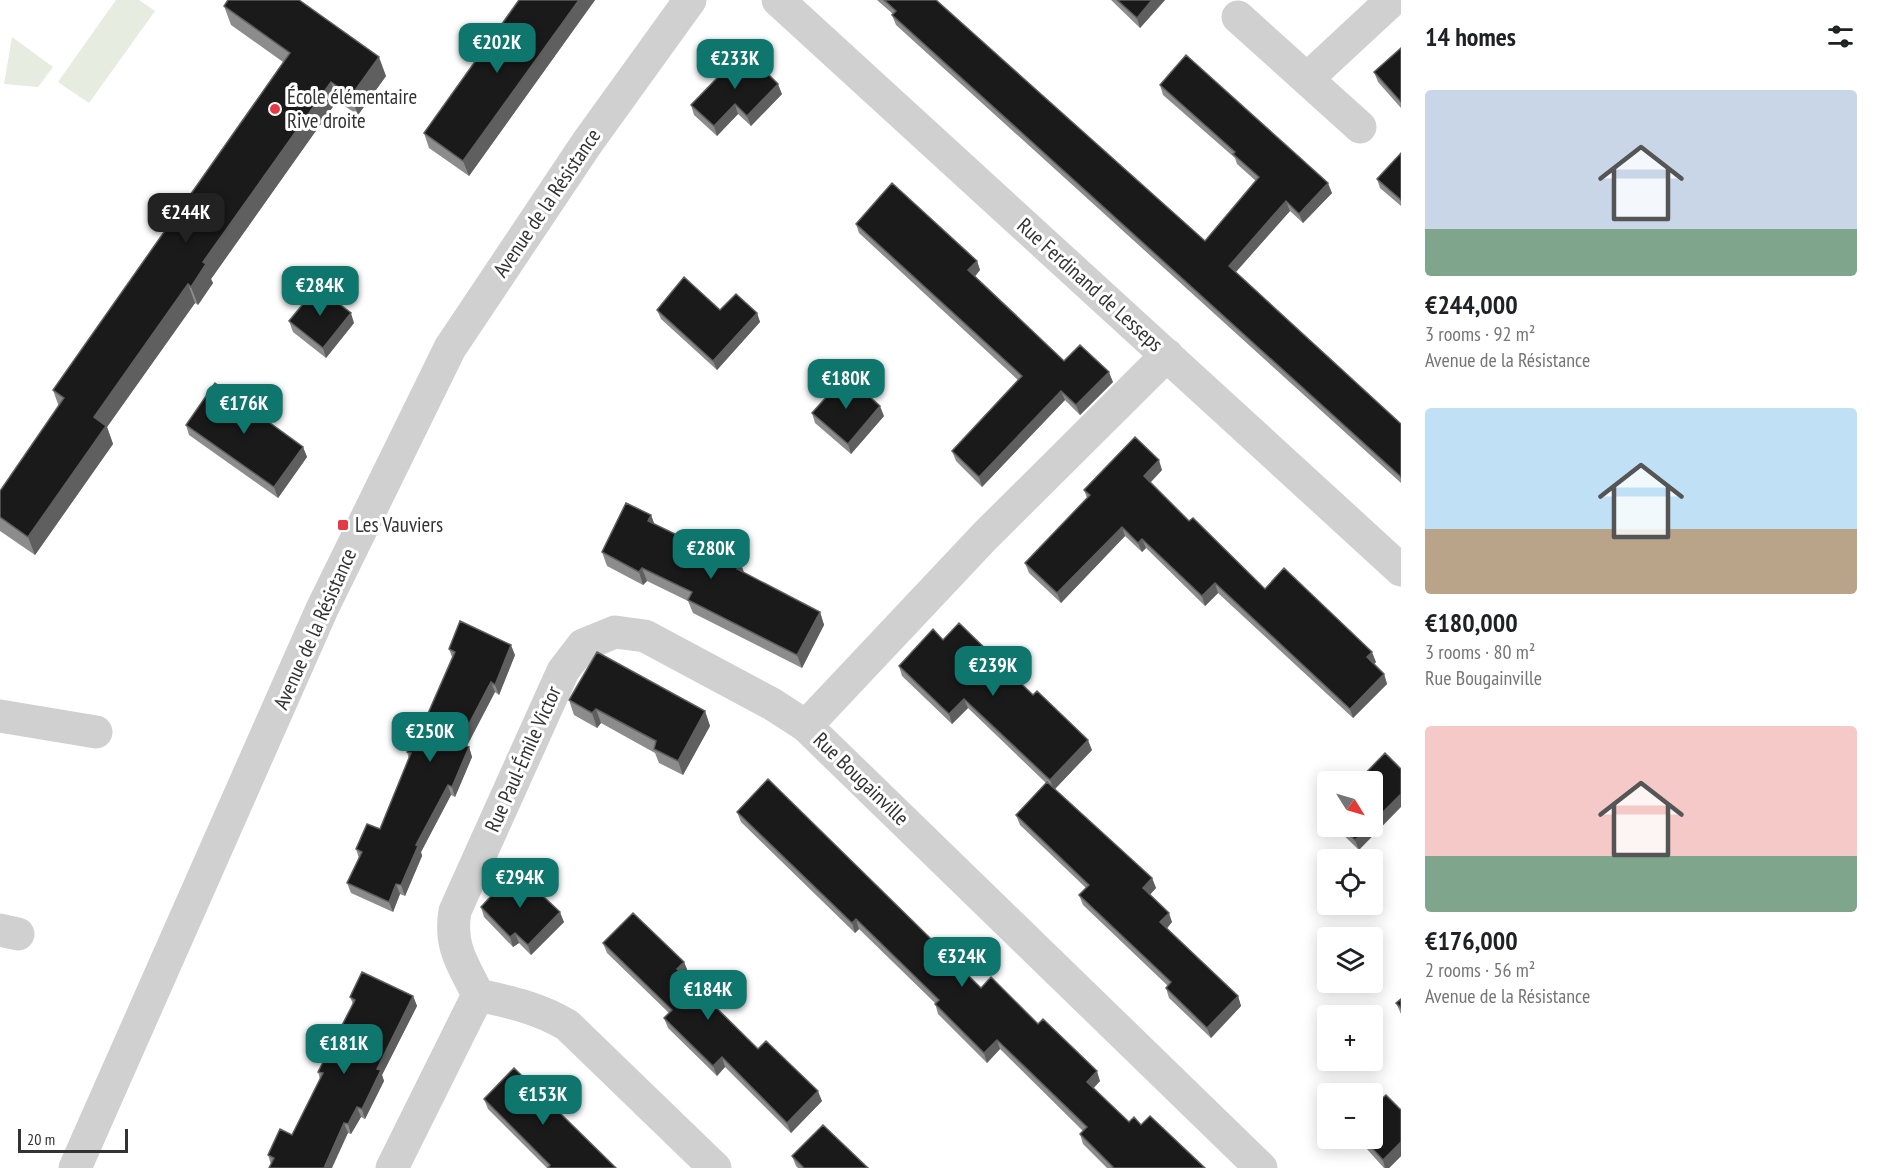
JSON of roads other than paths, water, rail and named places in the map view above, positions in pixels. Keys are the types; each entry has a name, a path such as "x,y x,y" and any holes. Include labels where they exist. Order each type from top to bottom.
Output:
{"street":[{"name":"Avenue de la Résistance","path":"75,1168 322,609 450,348 587,143 690,0"},
{"name":"Rue Ferdinand de Lesseps","path":"778,0 1401,570"},
{"path":"1307,79 1392,0"},
{"path":"1238,17 1360,127"},
{"name":"Rue Bougainville","path":"1167,355 985,536 806,726 1261,1168"},
{"name":"Rue Paul-Émile Victor","path":"478,995 457,953 451,932 455,911 563,671 583,645 615,632 645,636 772,704 806,726"},
{"path":"0,716 96,732"},
{"path":"392,1168 478,995 526,1006 549,1014 567,1025 715,1168"}],"place":[{"name":"École élémentaire Rive droite","path":"275,109"},
{"name":"Les Vauviers","path":"343,525"}]}
